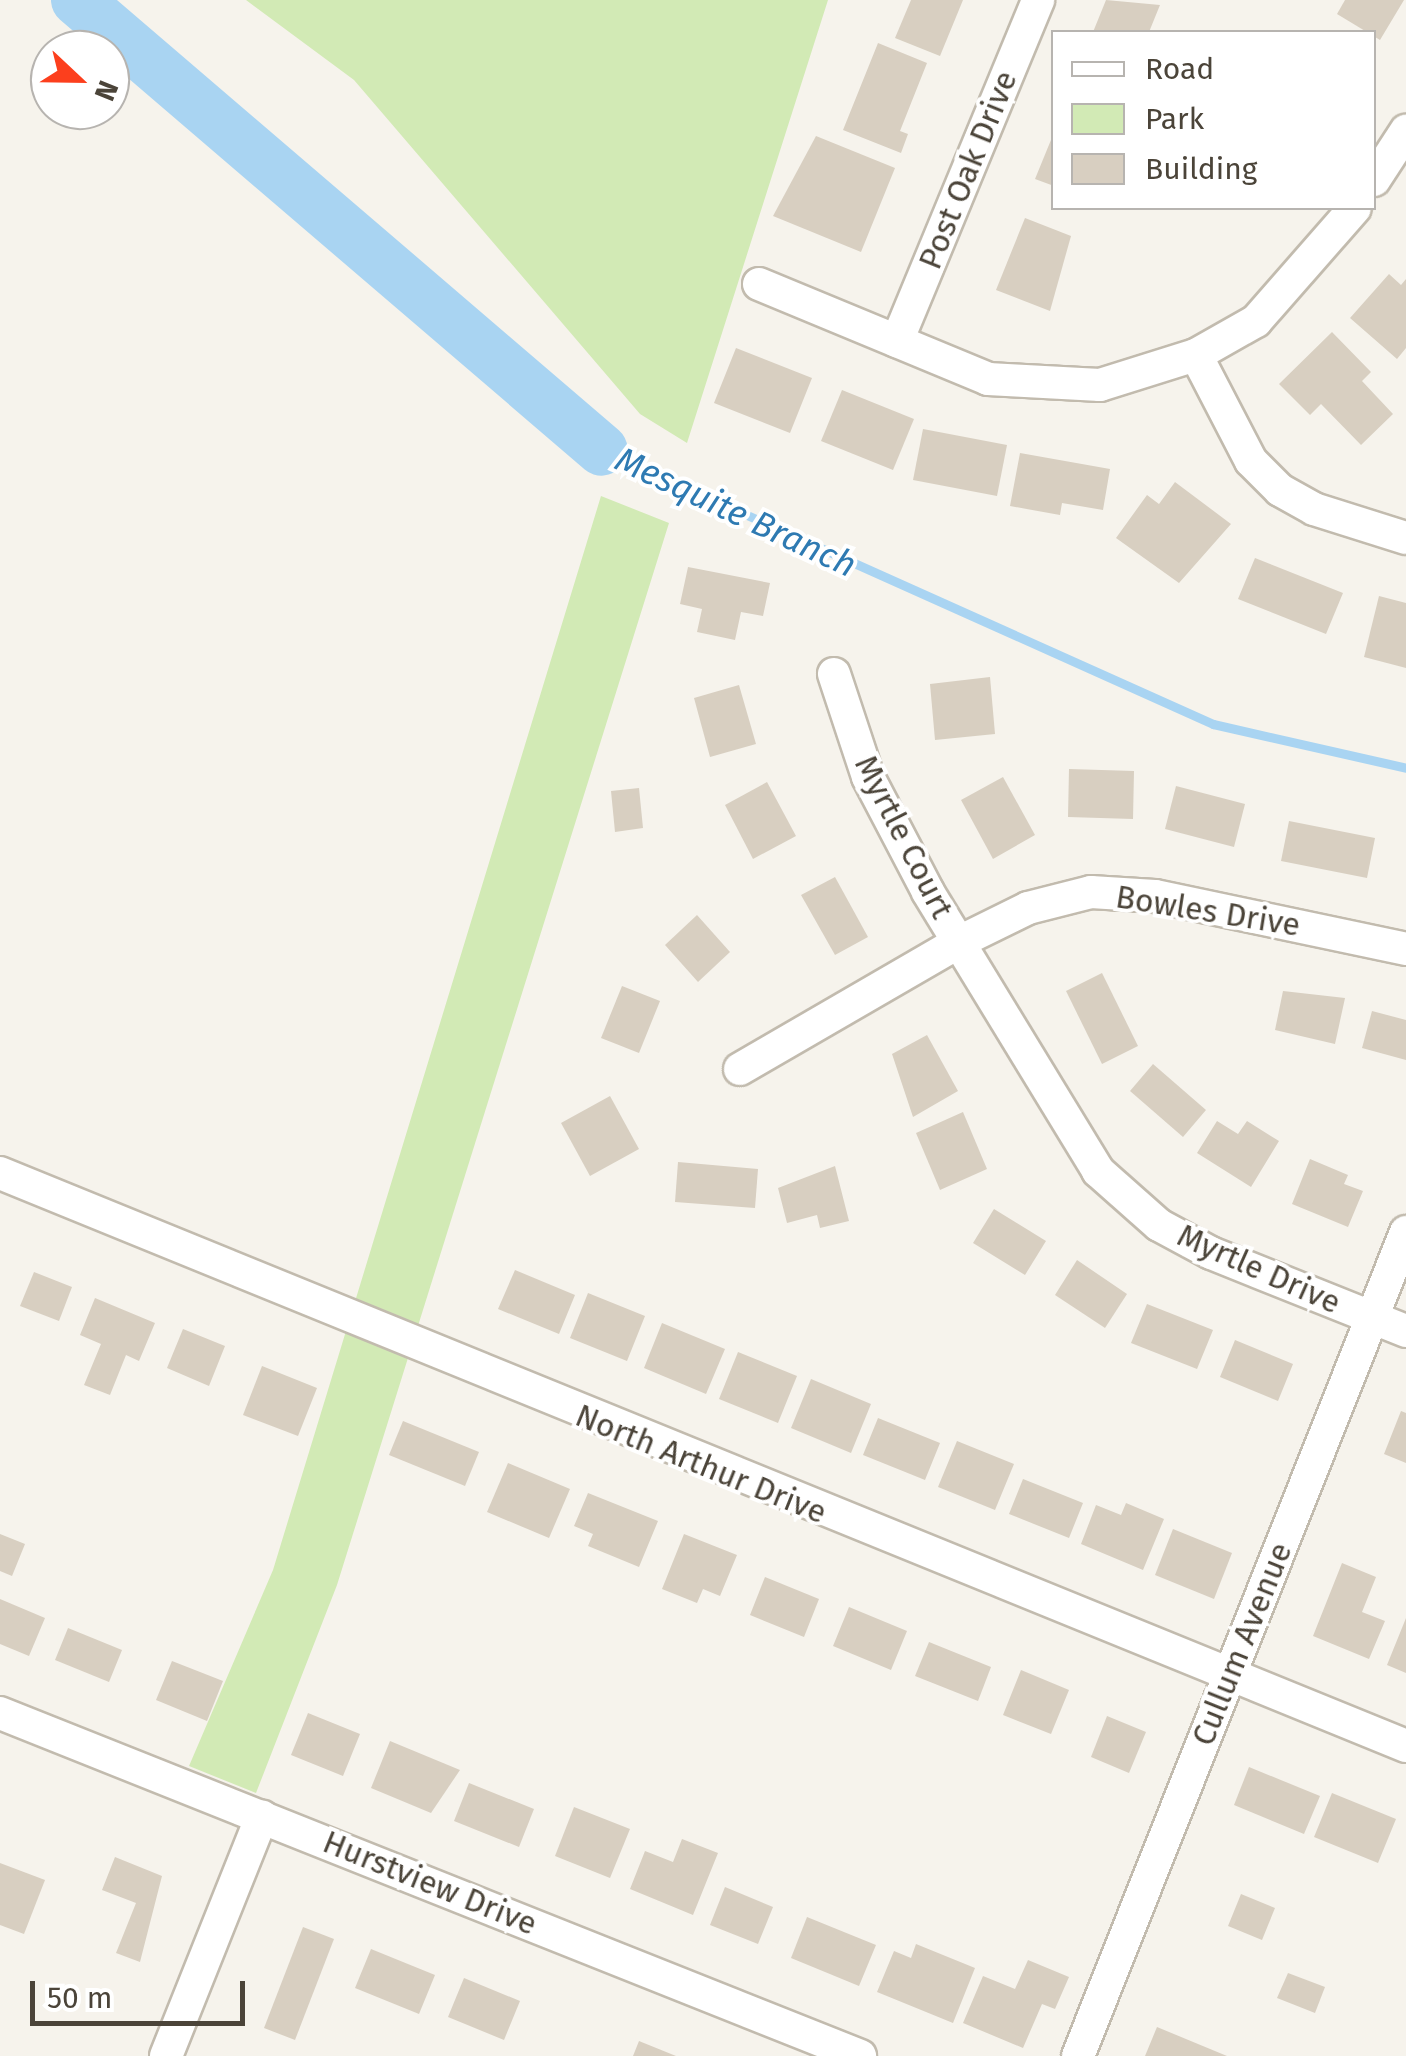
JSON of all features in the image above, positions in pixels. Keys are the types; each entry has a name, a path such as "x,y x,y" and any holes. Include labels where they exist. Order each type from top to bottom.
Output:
{"street":[{"name":"Post Oak Drive","path":"897,341 1038,0"},
{"path":"1376,177 1406,131"},
{"path":"760,284 988,379 1038,387 1100,385 1196,356 1256,322 1354,210"},
{"path":"1196,356 1251,461 1280,490 1314,509 1406,538"},
{"name":"Myrtle Court","path":"834,674 868,777 957,943"},
{"name":"Bowles Drive","path":"740,1068 957,943 1028,908 1090,892 1155,896 1406,949"},
{"name":"Myrtle Drive","path":"957,943 1077,1143 1128,1200 1211,1252 1406,1331"},
{"name":"North Arthur Drive","path":"0,1174 1406,1746"},
{"name":"Cullum Avenue","path":"1078,2056 1406,1232"},
{"name":"Hurstview Drive","path":"0,1712 860,2056"},
{"path":"166,2056 262,1816"}],"green space":[{"path":"246,0 828,0 687,443 640,414 354,80"},
{"path":"601,496 669,523 337,1585 256,1793 189,1766 273,1570"}],"building":[{"path":"911,0 963,0 940,56 895,38"},
{"path":"1106,0 1160,5 1150,30 1094,30"},
{"path":"1345,0 1404,0 1380,40 1376,30 1363,30 1337,14"},
{"path":"878,43 927,63 900,131 908,134 901,153 843,130"},
{"path":"816,136 895,168 861,252 773,216"},
{"path":"1051,140 1051,185 1035,179"},
{"path":"1025,218 1071,236 1050,311 996,290"},
{"path":"1389,274 1401,285 1406,279 1406,348 1397,359 1350,318"},
{"path":"1332,332 1371,372 1362,381 1393,414 1361,445 1321,404 1310,415 1279,384"},
{"path":"736,348 812,378 790,433 714,403"},
{"path":"842,390 914,419 893,470 821,441"},
{"path":"923,429 1007,445 997,496 913,480"},
{"path":"1020,453 1110,469 1103,510 1062,503 1060,515 1010,506"},
{"path":"1175,482 1231,524 1179,583 1116,538 1147,495 1159,504"},
{"path":"1255,558 1343,593 1326,634 1238,599"},
{"path":"688,567 770,583 763,616 741,612 735,640 697,632 702,609 680,604"},
{"path":"1379,596 1406,603 1406,668 1364,657"},
{"path":"990,677 995,734 935,740 930,684"},
{"path":"739,685 756,744 710,757 694,698"},
{"path":"1069,769 1134,771 1133,819 1068,817"},
{"path":"1003,777 1035,835 993,859 961,800"},
{"path":"767,782 796,836 753,859 725,805"},
{"path":"1176,786 1245,804 1234,847 1165,829"},
{"path":"639,788 643,828 615,832 611,791"},
{"path":"1289,821 1375,838 1367,878 1281,861"},
{"path":"835,877 868,937 835,955 801,895"},
{"path":"697,915 730,952 698,982 665,945"},
{"path":"1102,973 1138,1046 1102,1064 1066,991"},
{"path":"622,986 660,1001 639,1053 601,1038"},
{"path":"1283,991 1345,998 1335,1044 1275,1030"},
{"path":"1372,1011 1406,1020 1406,1060 1362,1048"},
{"path":"927,1035 958,1091 913,1117 892,1054"},
{"path":"1153,1064 1206,1110 1183,1137 1130,1091"},
{"path":"610,1096 639,1149 590,1176 561,1123"},
{"path":"963,1112 987,1169 940,1190 916,1133"},
{"path":"1217,1121 1238,1134 1247,1121 1279,1141 1251,1187 1197,1153"},
{"path":"1310,1159 1348,1175 1344,1184 1363,1191 1348,1227 1292,1204"},
{"path":"678,1162 758,1169 755,1208 675,1202"},
{"path":"835,1166 849,1221 820,1228 817,1215 787,1223 778,1188"},
{"path":"994,1209 1046,1241 1025,1275 973,1243"},
{"path":"1077,1260 1127,1294 1105,1328 1055,1295"},
{"path":"515,1270 575,1295 559,1334 498,1309"},
{"path":"34,1272 72,1287 59,1321 20,1306"},
{"path":"588,1293 645,1316 627,1361 570,1338"},
{"path":"95,1298 155,1323 139,1361 126,1355 110,1395 84,1385 101,1344 80,1335"},
{"path":"1147,1304 1213,1330 1197,1369 1131,1343"},
{"path":"662,1323 725,1349 706,1394 644,1368"},
{"path":"183,1329 225,1346 209,1386 167,1368"},
{"path":"1235,1340 1293,1364 1278,1401 1220,1377"},
{"path":"738,1352 797,1376 778,1423 719,1399"},
{"path":"262,1366 317,1388 298,1436 243,1415"},
{"path":"811,1379 871,1404 851,1453 791,1428"},
{"path":"1401,1411 1406,1413 1406,1463 1384,1454"},
{"path":"878,1418 940,1443 925,1480 863,1455"},
{"path":"403,1421 479,1452 465,1486 389,1455"},
{"path":"957,1441 1014,1464 995,1510 938,1487"},
{"path":"508,1463 570,1489 549,1538 487,1512"},
{"path":"1023,1479 1083,1503 1069,1538 1009,1514"},
{"path":"588,1493 658,1521 639,1567 588,1546 593,1534 574,1526"},
{"path":"1126,1503 1164,1519 1143,1570 1081,1544 1096,1505 1121,1515"},
{"path":"1173,1529 1232,1553 1214,1599 1155,1575"},
{"path":"0,1534 25,1544 12,1576 0,1571"},
{"path":"684,1534 737,1555 720,1596 703,1589 697,1603 662,1589"},
{"path":"1342,1563 1376,1577 1362,1612 1385,1621 1369,1659 1313,1636"},
{"path":"765,1577 819,1599 804,1637 750,1615"},
{"path":"0,1599 45,1618 29,1656 0,1644"},
{"path":"849,1607 907,1631 891,1670 833,1646"},
{"path":"1406,1618 1406,1673 1387,1665"},
{"path":"68,1628 122,1650 109,1682 55,1660"},
{"path":"929,1642 991,1667 978,1701 915,1676"},
{"path":"172,1661 223,1681 207,1721 156,1700"},
{"path":"1021,1670 1069,1690 1051,1734 1003,1715"},
{"path":"308,1713 360,1734 343,1776 291,1755"},
{"path":"1107,1716 1146,1732 1129,1773 1091,1757"},
{"path":"390,1741 460,1770 431,1813 371,1788"},
{"path":"1249,1767 1320,1796 1304,1834 1234,1805"},
{"path":"469,1783 534,1809 519,1847 454,1821"},
{"path":"1332,1793 1396,1819 1378,1863 1314,1837"},
{"path":"574,1807 630,1829 610,1878 555,1856"},
{"path":"682,1839 718,1853 693,1915 630,1889 645,1851 673,1862"},
{"path":"115,1857 162,1876 140,1962 116,1953 136,1903 102,1890"},
{"path":"0,1863 45,1880 24,1934 0,1925"},
{"path":"725,1887 773,1907 758,1944 710,1925"},
{"path":"1241,1894 1275,1908 1262,1940 1228,1926"},
{"path":"807,1917 876,1945 859,1986 791,1958"},
{"path":"303,1927 334,1939 295,2040 264,2028"},
{"path":"916,1944 975,1968 953,2023 877,1992 894,1951 911,1958"},
{"path":"371,1949 435,1975 419,2014 355,1988"},
{"path":"1028,1960 1069,1977 1055,2009 1042,2004 1023,2048 963,2023 983,1976 1015,1989"},
{"path":"1288,1973 1325,1987 1315,2013 1277,1998"},
{"path":"464,1978 520,2001 504,2040 448,2017"},
{"path":"1157,2027 1227,2056 1145,2056"},
{"path":"639,2041 676,2056 633,2056"}],"waterway":[{"name":"Mesquite Branch","path":"77,0 602,450"},
{"name":"Mesquite Branch","path":"602,450 1213,724 1406,768"}]}
